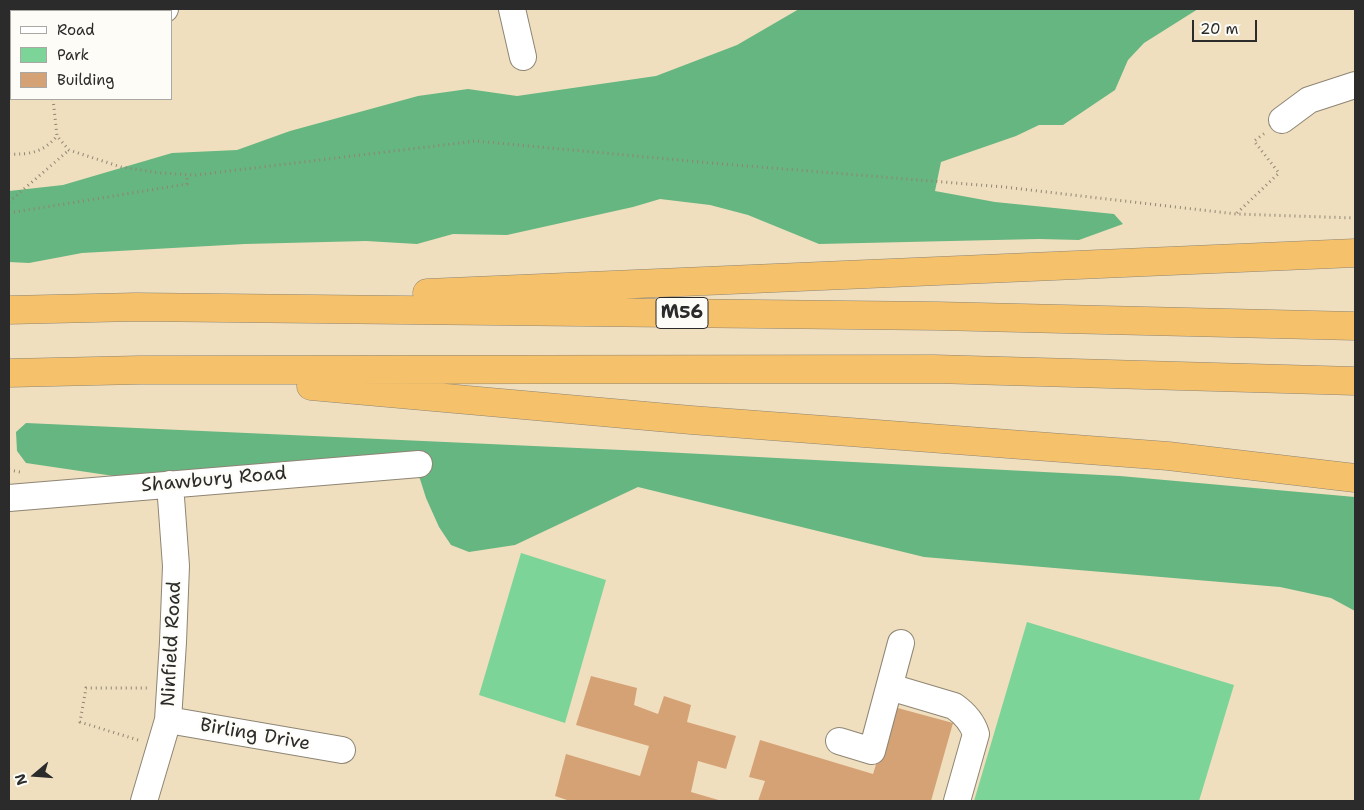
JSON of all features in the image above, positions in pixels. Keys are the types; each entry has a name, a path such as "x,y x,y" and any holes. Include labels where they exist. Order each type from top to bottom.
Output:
{"highway":[{"name":"M56","path":"9,310 136,307 639,283 1355,253"},
{"name":"M56","path":"136,307 937,316 1355,326"},
{"path":"9,373 139,370 934,369 1355,381"},
{"path":"139,370 692,420 1168,456 1355,478"}],"street":[{"path":"512,9 523,57"},
{"path":"1282,120 1308,100 1355,85"},
{"name":"Shawbury Road","path":"9,498 419,464"},
{"name":"Ninfield Road","path":"144,801 168,720 176,566 170,484"},
{"path":"840,741 872,751 901,643"},
{"path":"890,687 954,706 974,726 976,734 957,801"},
{"name":"Birling Drive","path":"168,720 342,750"}],"path":[{"path":"53,100 57,136 69,150 120,167 160,173 206,174 476,141 711,163 1004,187 1236,214 1355,218"},
{"path":"1236,214 1279,173 1254,141 1282,120"},
{"path":"9,154 27,153 46,148 57,136"},
{"path":"9,202 69,150"},
{"path":"9,213 187,184 187,175"},
{"path":"160,746 80,722 86,688 169,688"}],"green space":[{"path":"799,9 1198,9 1144,43 1128,60 1115,90 1063,125 1039,125 1016,136 941,162 935,191 995,202 1114,214 1123,224 1079,240 1039,239 819,244 748,215 710,205 660,199 633,207 507,235 453,234 417,244 366,241 245,244 82,253 29,263 9,262 9,191 63,185 172,153 237,150 290,131 418,96 468,89 517,96 656,76 737,45"},
{"path":"26,423 644,451 1120,476 1355,497 1355,611 1331,598 1280,587 924,557 638,487 515,545 469,552 451,545 439,527 420,479 412,469 134,479 26,463 17,451 16,432"},
{"path":"521,553 606,580 565,723 479,695"},
{"path":"1027,622 1234,685 1199,801 974,801"}],"building":[{"path":"591,676 637,688 634,705 658,714 664,696 691,705 687,722 736,736 726,769 698,761 691,792 722,801 567,801 555,796 566,754 640,776 649,746 576,725"},
{"path":"894,707 953,723 931,801 758,801 765,781 749,777 760,740 873,774"}]}
